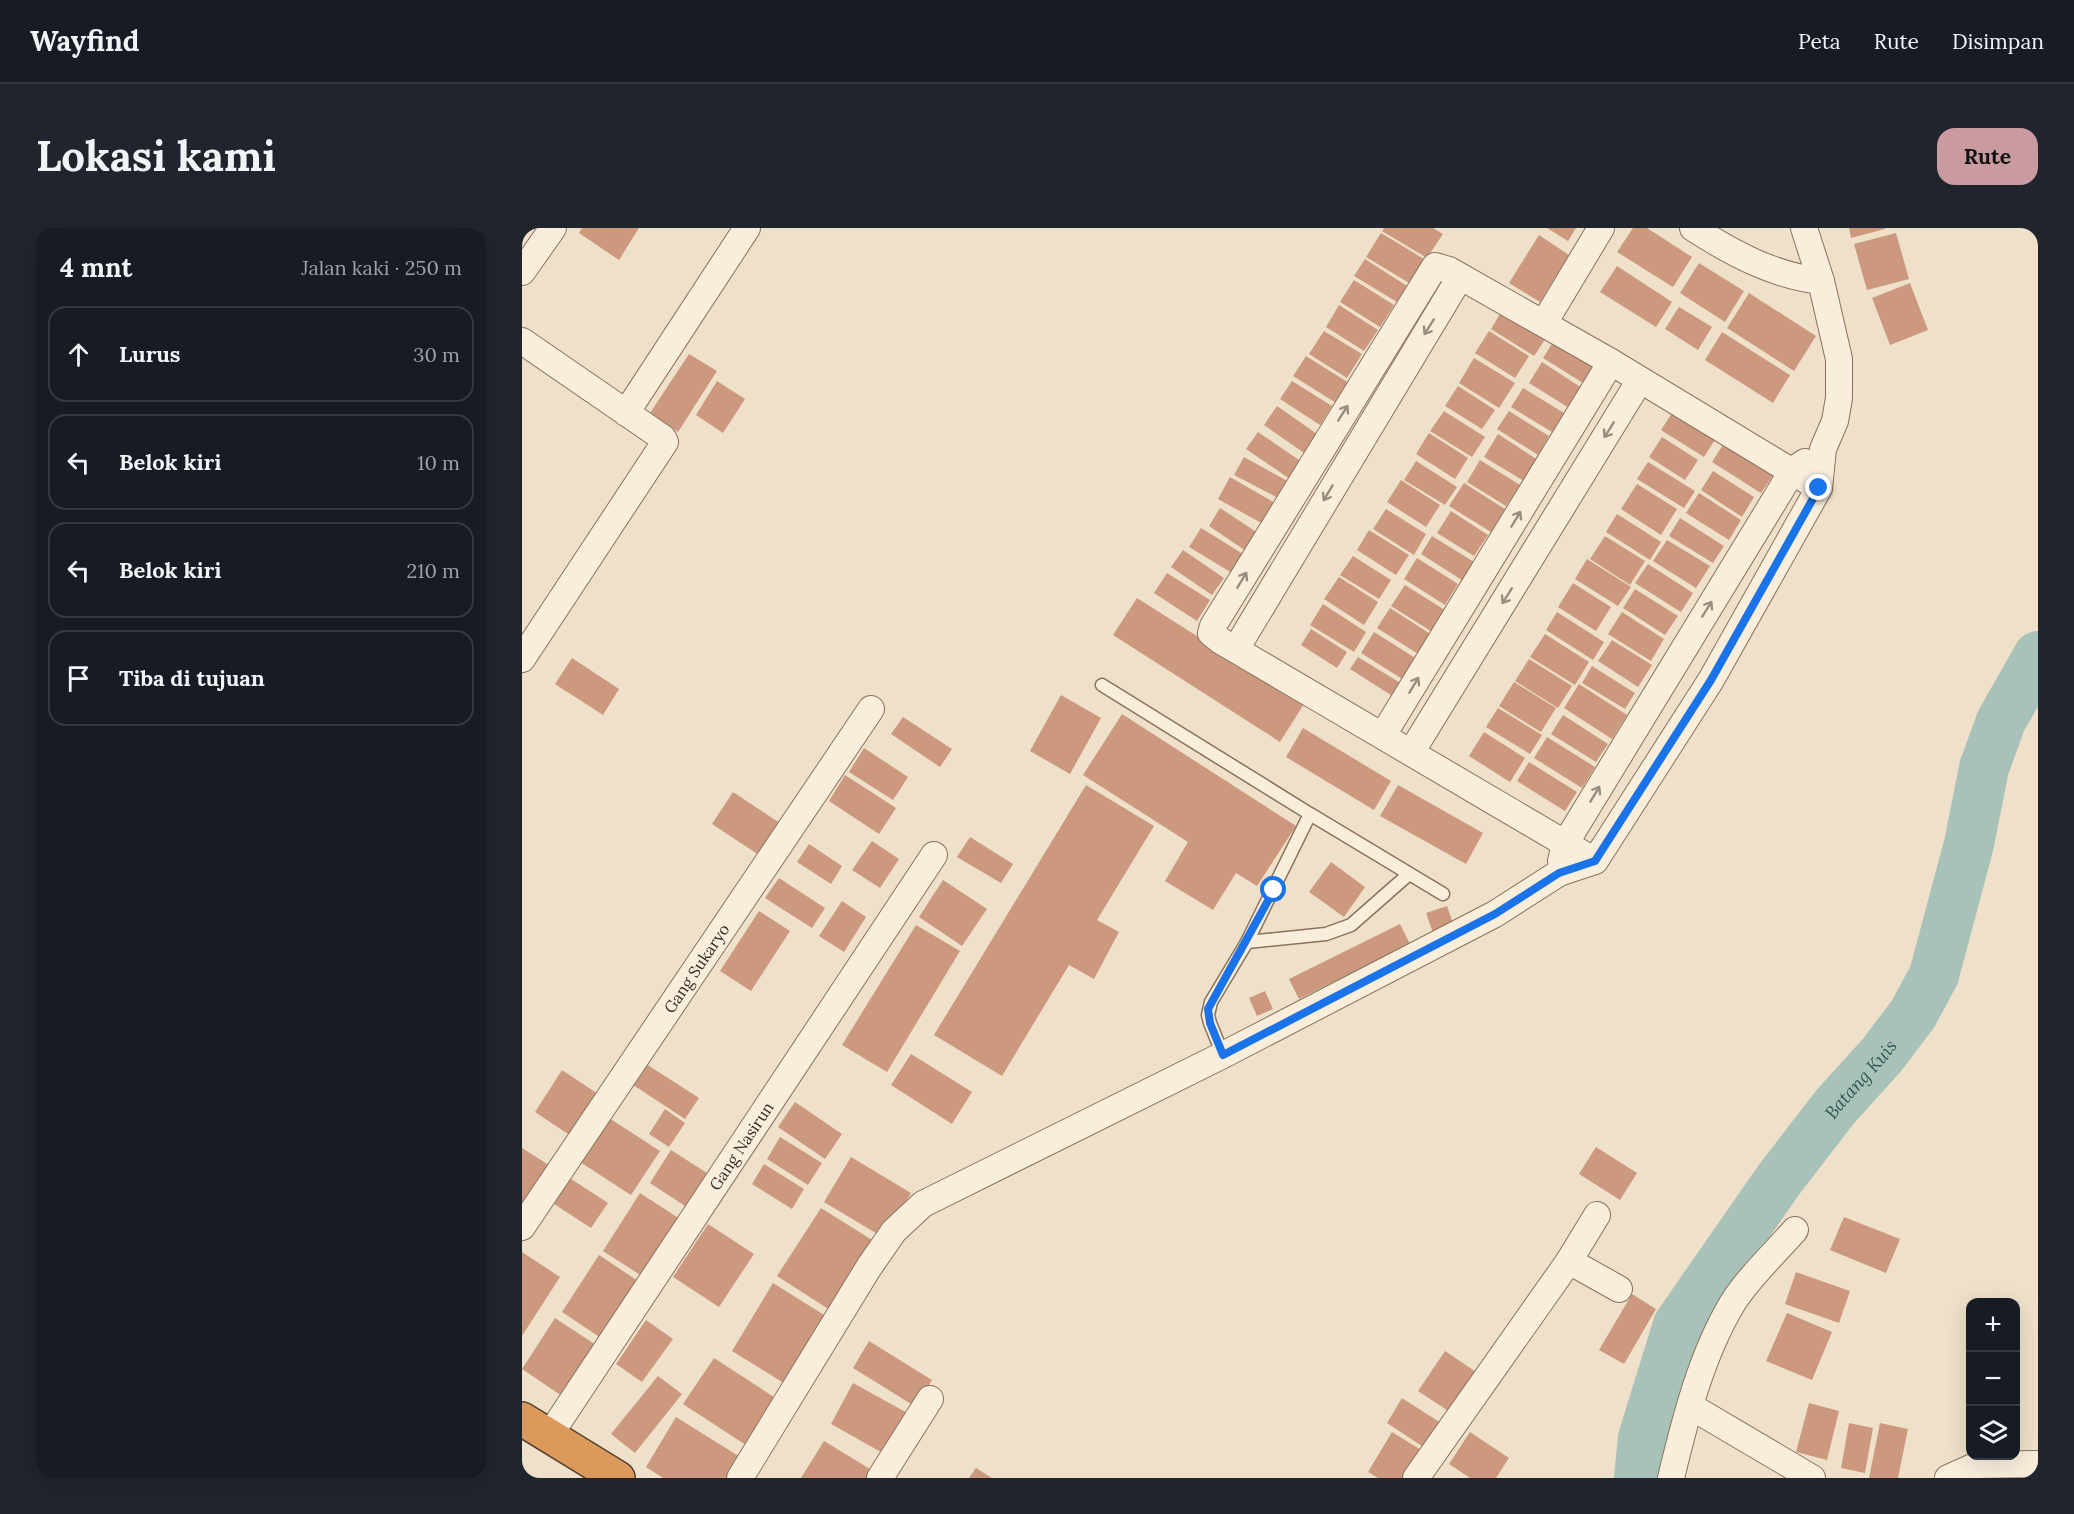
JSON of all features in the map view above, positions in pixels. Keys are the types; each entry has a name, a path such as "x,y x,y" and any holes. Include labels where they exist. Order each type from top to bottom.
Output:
{"highway":[{"path":"535,1427 618,1478"}],"street":[{"path":"522,272 553,228"},
{"path":"626,413 747,228"},
{"path":"1544,323 1601,228"},
{"path":"1693,228 1721,246 1760,265 1802,279 1821,281"},
{"path":"740,1478 869,1267 894,1231 909,1215 943,1193 1223,1055 1495,914 1559,873 1595,861 1717,669 1819,488 1823,449 1835,421 1839,398 1839,359 1821,281 1804,228"},
{"path":"1595,861 1236,649 1212,634 1211,630 1435,267 1442,267 1544,323 1793,470 1819,488"},
{"path":"1236,649 1348,459 1460,277"},
{"path":"522,341 663,438 665,442 522,659"},
{"path":"1383,735 1611,362"},
{"path":"1412,751 1640,380"},
{"path":"1323,446 1348,459"},
{"path":"1559,873 1565,844 1793,470 1823,449"},
{"path":"1501,543 1529,560"},
{"path":"1684,648 1717,669"},
{"name":"Gang Sukaryo","path":"522,1227 871,709"},
{"name":"Gang Nasirun","path":"535,1427 934,855"},
{"path":"1416,1478 1569,1261 1597,1215"},
{"path":"1671,1478 1690,1406 1718,1330 1733,1302 1794,1230"},
{"path":"1569,1261 1619,1289"},
{"path":"880,1478 930,1399"},
{"path":"1690,1406 1812,1478"},
{"path":"1948,1478 1978,1471 2038,1464"}],"lane":[{"path":"1102,685 1443,894"},
{"path":"1223,1055 1210,1023 1208,1009 1247,942 1310,814"},
{"path":"1247,942 1326,934 1351,925 1409,874"}],"building":[{"path":"582,228 639,228 619,260 579,233"},
{"path":"1384,228 1433,228 1443,234 1427,258 1382,231"},
{"path":"1547,228 1576,228 1568,241"},
{"path":"1633,228 1647,228 1692,257 1673,287 1617,252"},
{"path":"1849,228 1885,228 1885,229 1851,238"},
{"path":"1381,233 1424,259 1409,283 1366,257"},
{"path":"1896,233 1909,279 1867,290 1854,244"},
{"path":"1539,235 1569,255 1540,302 1509,283"},
{"path":"1365,259 1407,286 1397,302 1354,276"},
{"path":"1699,263 1744,291 1725,322 1680,293"},
{"path":"1617,266 1672,302 1656,327 1600,292"},
{"path":"1354,280 1394,305 1380,327 1340,302"},
{"path":"1910,283 1928,330 1890,345 1872,298"},
{"path":"1749,293 1816,336 1794,371 1727,328"},
{"path":"1339,305 1378,330 1364,351 1326,327"},
{"path":"1504,307 1548,335 1534,356 1491,329"},
{"path":"1679,307 1712,327 1698,350 1665,329"},
{"path":"1324,331 1362,354 1347,378 1309,354"},
{"path":"1489,331 1529,356 1515,378 1475,353"},
{"path":"1722,332 1790,375 1773,403 1705,360"},
{"path":"1555,339 1603,369 1591,388 1543,358"},
{"path":"689,354 717,371 678,432 650,413"},
{"path":"1306,356 1349,383 1336,403 1293,376"},
{"path":"1474,358 1515,383 1499,408 1459,383"},
{"path":"1542,362 1582,388 1569,408 1529,383"},
{"path":"717,381 745,399 723,433 696,415"},
{"path":"1292,381 1332,406 1320,425 1280,399"},
{"path":"1458,386 1495,410 1482,429 1445,406"},
{"path":"1523,388 1564,413 1552,432 1511,407"},
{"path":"1277,406 1320,436 1307,455 1264,425"},
{"path":"1676,407 1718,435 1704,457 1661,430"},
{"path":"1444,411 1485,437 1472,457 1430,431"},
{"path":"1509,411 1549,436 1538,455 1497,429"},
{"path":"1258,432 1302,462 1290,479 1246,449"},
{"path":"1429,433 1468,458 1455,479 1416,454"},
{"path":"1498,434 1538,460 1524,481 1484,457"},
{"path":"1662,437 1698,460 1685,480 1649,457"},
{"path":"1726,440 1776,471 1761,493 1712,462"},
{"path":"1244,457 1291,483 1282,500 1234,475"},
{"path":"1480,460 1520,485 1506,506 1467,482"},
{"path":"1416,461 1457,487 1445,505 1404,480"},
{"path":"1648,462 1695,491 1684,508 1637,479"},
{"path":"1713,471 1754,497 1742,517 1701,490"},
{"path":"1230,477 1275,503 1263,524 1218,499"},
{"path":"1401,480 1440,505 1426,527 1387,502"},
{"path":"1464,483 1505,509 1491,532 1449,506"},
{"path":"1637,484 1677,509 1661,535 1621,509"},
{"path":"1699,493 1741,520 1729,540 1686,513"},
{"path":"1220,508 1258,533 1246,551 1209,526"},
{"path":"1386,509 1426,534 1414,555 1373,529"},
{"path":"1451,511 1488,535 1474,556 1437,533"},
{"path":"1617,514 1661,542 1650,560 1606,532"},
{"path":"1680,518 1724,546 1713,563 1669,536"},
{"path":"1201,528 1248,557 1237,576 1189,547"},
{"path":"1369,530 1409,555 1396,575 1357,550"},
{"path":"1432,536 1474,562 1462,580 1421,554"},
{"path":"1605,536 1645,561 1630,585 1590,559"},
{"path":"1667,540 1710,566 1696,588 1653,561"},
{"path":"1183,550 1224,578 1212,595 1171,567"},
{"path":"1353,556 1391,580 1379,599 1340,575"},
{"path":"1417,558 1458,584 1445,605 1404,579"},
{"path":"1587,559 1631,587 1618,606 1575,579"},
{"path":"1648,564 1693,593 1681,612 1635,583"},
{"path":"1167,573 1210,600 1197,621 1154,593"},
{"path":"1339,577 1378,602 1364,625 1324,599"},
{"path":"1573,583 1611,607 1596,631 1558,607"},
{"path":"1405,585 1448,612 1434,633 1391,606"},
{"path":"1635,589 1678,616 1665,635 1623,608"},
{"path":"1137,598 1304,704 1280,742 1113,635"},
{"path":"1323,604 1366,632 1354,652 1310,625"},
{"path":"1390,608 1435,637 1423,657 1377,628"},
{"path":"1557,612 1604,642 1593,660 1546,630"},
{"path":"1622,612 1664,639 1651,661 1608,634"},
{"path":"1311,629 1347,652 1337,668 1301,645"},
{"path":"1374,632 1420,661 1407,682 1361,653"},
{"path":"1545,634 1589,662 1575,685 1530,657"},
{"path":"1612,640 1652,665 1638,687 1598,661"},
{"path":"1358,657 1402,684 1394,697 1350,669"},
{"path":"572,658 619,689 603,715 555,684"},
{"path":"1529,659 1572,686 1558,708 1515,681"},
{"path":"1592,666 1635,693 1625,709 1582,683"},
{"path":"1514,682 1556,708 1541,732 1499,706"},
{"path":"1579,684 1627,715 1612,739 1564,708"},
{"path":"1061,695 1101,718 1070,774 1030,751"},
{"path":"1498,708 1542,735 1530,754 1486,727"},
{"path":"1122,714 1296,826 1257,886 1236,873 1213,910 1165,881 1188,842 1083,775"},
{"path":"1563,715 1608,744 1596,762 1551,734"},
{"path":"903,717 952,749 940,767 891,734"},
{"path":"1303,728 1391,781 1374,810 1286,757"},
{"path":"1484,732 1525,758 1510,782 1469,756"},
{"path":"1547,737 1595,767 1582,788 1534,758"},
{"path":"864,748 908,777 893,800 849,772"},
{"path":"1529,762 1577,792 1565,811 1517,781"},
{"path":"845,775 896,808 879,834 829,801"},
{"path":"1086,785 1154,826 1097,920 1119,932 1094,979 1069,965 1002,1076 934,1035"},
{"path":"1398,785 1483,833 1466,864 1380,816"},
{"path":"733,792 783,825 762,857 712,824"},
{"path":"970,837 1013,864 1001,883 957,857"},
{"path":"872,841 899,859 880,888 852,870"},
{"path":"809,844 842,866 831,884 797,862"},
{"path":"1331,862 1365,887 1344,917 1309,892"},
{"path":"779,878 825,908 812,928 765,898"},
{"path":"943,880 987,909 962,946 919,917"},
{"path":"842,901 866,917 844,952 819,936"},
{"path":"1447,906 1454,926 1433,933 1426,913"},
{"path":"759,911 790,931 751,991 720,971"},
{"path":"1400,924 1410,944 1299,999 1289,979"},
{"path":"916,925 960,951 887,1072 842,1045"},
{"path":"1265,991 1273,1009 1257,1016 1249,998"},
{"path":"911,1054 972,1092 952,1124 891,1085"},
{"path":"640,1060 699,1098 685,1119 627,1081"},
{"path":"562,1070 601,1096 574,1138 535,1112"},
{"path":"795,1102 842,1134 825,1159 778,1127"},
{"path":"665,1109 685,1123 669,1147 649,1134"},
{"path":"609,1118 660,1151 631,1195 580,1162"},
{"path":"780,1137 822,1163 808,1185 767,1159"},
{"path":"1596,1147 1637,1173 1620,1200 1579,1174"},
{"path":"522,1148 555,1169 522,1205"},
{"path":"671,1150 707,1173 685,1206 650,1183"},
{"path":"851,1157 911,1193 884,1238 824,1202"},
{"path":"764,1164 804,1189 792,1209 752,1184"},
{"path":"568,1177 608,1203 591,1228 551,1202"},
{"path":"640,1193 683,1221 645,1278 603,1251"},
{"path":"821,1208 877,1243 833,1312 777,1276"},
{"path":"1844,1217 1900,1239 1886,1273 1830,1250"},
{"path":"708,1224 754,1254 719,1307 673,1277"},
{"path":"522,1252 560,1277 522,1336"},
{"path":"599,1255 644,1285 607,1342 562,1312"},
{"path":"1796,1272 1850,1291 1839,1323 1785,1304"},
{"path":"773,1283 829,1318 787,1385 732,1351"},
{"path":"1632,1294 1656,1309 1624,1364 1599,1350"},
{"path":"1787,1313 1832,1332 1812,1380 1766,1361"},
{"path":"555,1318 596,1345 562,1396 522,1369"},
{"path":"646,1320 673,1339 642,1382 616,1364"},
{"path":"869,1341 932,1380 916,1407 853,1368"},
{"path":"1445,1351 1479,1374 1453,1414 1418,1391"},
{"path":"714,1358 783,1403 752,1449 683,1404"},
{"path":"658,1376 682,1394 635,1453 611,1434"},
{"path":"853,1383 911,1415 888,1456 831,1424"},
{"path":"1402,1398 1447,1427 1431,1452 1387,1423"},
{"path":"1809,1403 1839,1411 1827,1460 1796,1452"},
{"path":"676,1417 745,1460 734,1478 663,1478 646,1467"},
{"path":"1849,1423 1873,1428 1865,1473 1841,1468"},
{"path":"1880,1423 1908,1429 1898,1478 1869,1478"},
{"path":"1392,1432 1426,1453 1410,1478 1378,1478 1368,1472"},
{"path":"1470,1432 1509,1458 1496,1478 1470,1478 1449,1464"},
{"path":"824,1441 875,1472 871,1478 801,1478"},
{"path":"976,1468 992,1478 969,1478"}],"waterway":[{"name":"Batang Kuis","path":"1639,1478 1643,1438 1678,1325 1778,1181 1835,1107 1882,1055 1913,1014 1934,975 1969,844 1984,768 2001,721 2038,656"}],"route":[{"path":"1274,890 1208,1009 1210,1023 1223,1055 1495,914 1559,873 1595,861 1711,680 1806,515 1819,488"}]}
